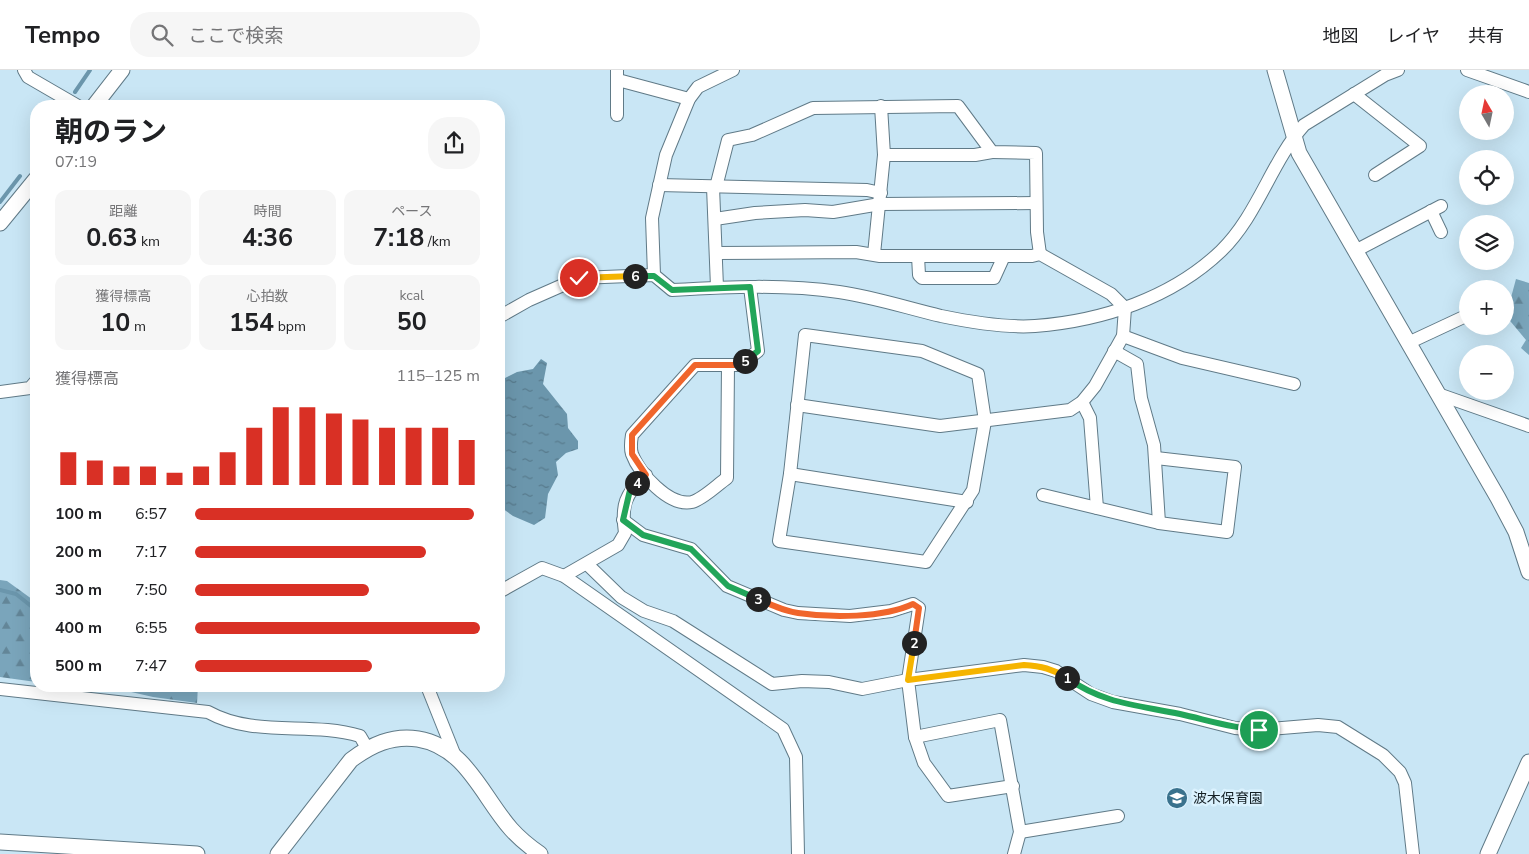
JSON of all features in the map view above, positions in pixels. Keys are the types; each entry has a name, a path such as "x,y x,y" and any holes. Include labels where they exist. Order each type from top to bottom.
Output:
{"street":[{"path":"24,70 28,77 68,100"},
{"path":"99,100 122,70"},
{"path":"654,276 652,218 666,155 689,99 698,87 733,70"},
{"path":"1275,70 1299,153 1516,532 1529,572"},
{"path":"505,314 529,300 579,278 654,276 672,290 750,287 836,291 877,298 942,316 995,324 1034,326 1077,320 1126,308 1175,285 1202,267 1222,249 1264,190 1293,137 1304,125 1384,75 1398,70"},
{"path":"1468,70 1529,92"},
{"path":"617,116 617,75 689,99"},
{"path":"1354,94 1420,146 1375,174"},
{"path":"874,254 884,155 881,106"},
{"path":"717,288 714,187 728,140 752,135 814,108 958,106 992,152"},
{"path":"884,155 975,155 992,152 1036,153 1036,203 1040,254"},
{"path":"660,185 867,190 881,198"},
{"path":"0,223 30,186"},
{"path":"715,219 755,213 805,210 833,212 881,198 1036,203"},
{"path":"1355,252 1436,208 1441,232"},
{"path":"716,253 874,254 880,256 1032,256 1040,254 1111,294 1126,308"},
{"path":"918,256 919,275 922,278 994,278 1004,256"},
{"path":"728,365 726,478 693,502 680,502 665,496 646,475 632,454 632,435 695,365 728,365 740,365 758,351 750,287"},
{"path":"797,405 940,426 1070,410 1082,402 1095,386 1123,336 1126,308"},
{"path":"1408,343 1459,319"},
{"path":"805,334 922,351 978,374 985,421 973,490 967,502 926,562 779,541 790,474 805,334"},
{"path":"1123,336 1182,358 1294,384"},
{"path":"1114,351 1137,364 1142,398 1152,430 1156,458 1159,524"},
{"path":"0,392 30,388"},
{"path":"1438,394 1529,426"},
{"path":"1082,402 1090,418 1097,508"},
{"path":"1043,495 1159,524 1226,532 1235,467 1156,458"},
{"path":"790,474 967,502"},
{"path":"564,576 618,545 625,533 623,520 630,490 646,475"},
{"path":"623,520 643,535 691,549 728,586 784,610 798,613 850,616 891,611 913,604 919,608 908,680 916,737 924,763 948,796 1013,786"},
{"path":"587,564 621,597 644,611 673,621 772,684 802,681 829,682 862,689 908,680 1024,665 1043,667 1056,671 1091,694 1114,702 1180,714 1235,728 1259,730 1318,725 1338,726 1383,755 1400,772 1405,783 1413,854"},
{"path":"505,589 542,568 564,576 783,729 796,756 798,854"},
{"path":"0,689 208,712 217,717 252,726 345,731 360,736 367,748"},
{"path":"429,692 455,756"},
{"path":"916,737 1000,720 1020,832 1014,854"},
{"path":"279,854 351,760 367,748 386,740 405,737 442,746 455,756 468,769 512,830 540,854"},
{"path":"1488,854 1529,762"},
{"path":"1020,832 1118,816"},
{"path":"0,842 197,854"}],"green space":[{"path":"1516,279 1529,283 1529,355 1521,348 1526,340 1514,326 1514,286"},
{"path":"0,580 7,581 30,598 30,681 0,677"},
{"path":"131,692 198,692 197,703"}],"water":[{"path":"541,359 547,363 543,384 567,414 568,428 578,441 578,449 566,453 556,462 558,475 548,494 545,518 534,525 505,510 505,378 517,372 533,369"}],"waterway":[{"path":"75,92 90,70"},
{"path":"0,202 20,176"},
{"path":"0,590 16,594 30,605"}],"place":[{"name":"波木保育園","path":"1177,798"}],"route":[{"path":"579,278 654,276 672,290 750,287 758,351 740,365 695,365 632,435 632,454 646,475 630,490 623,520 643,535 691,549 728,586 784,610 818,615 850,616 902,609 913,604 919,608 908,680 1024,665 1043,667 1056,671 1091,694 1114,702 1180,714 1235,728 1259,730"}]}
